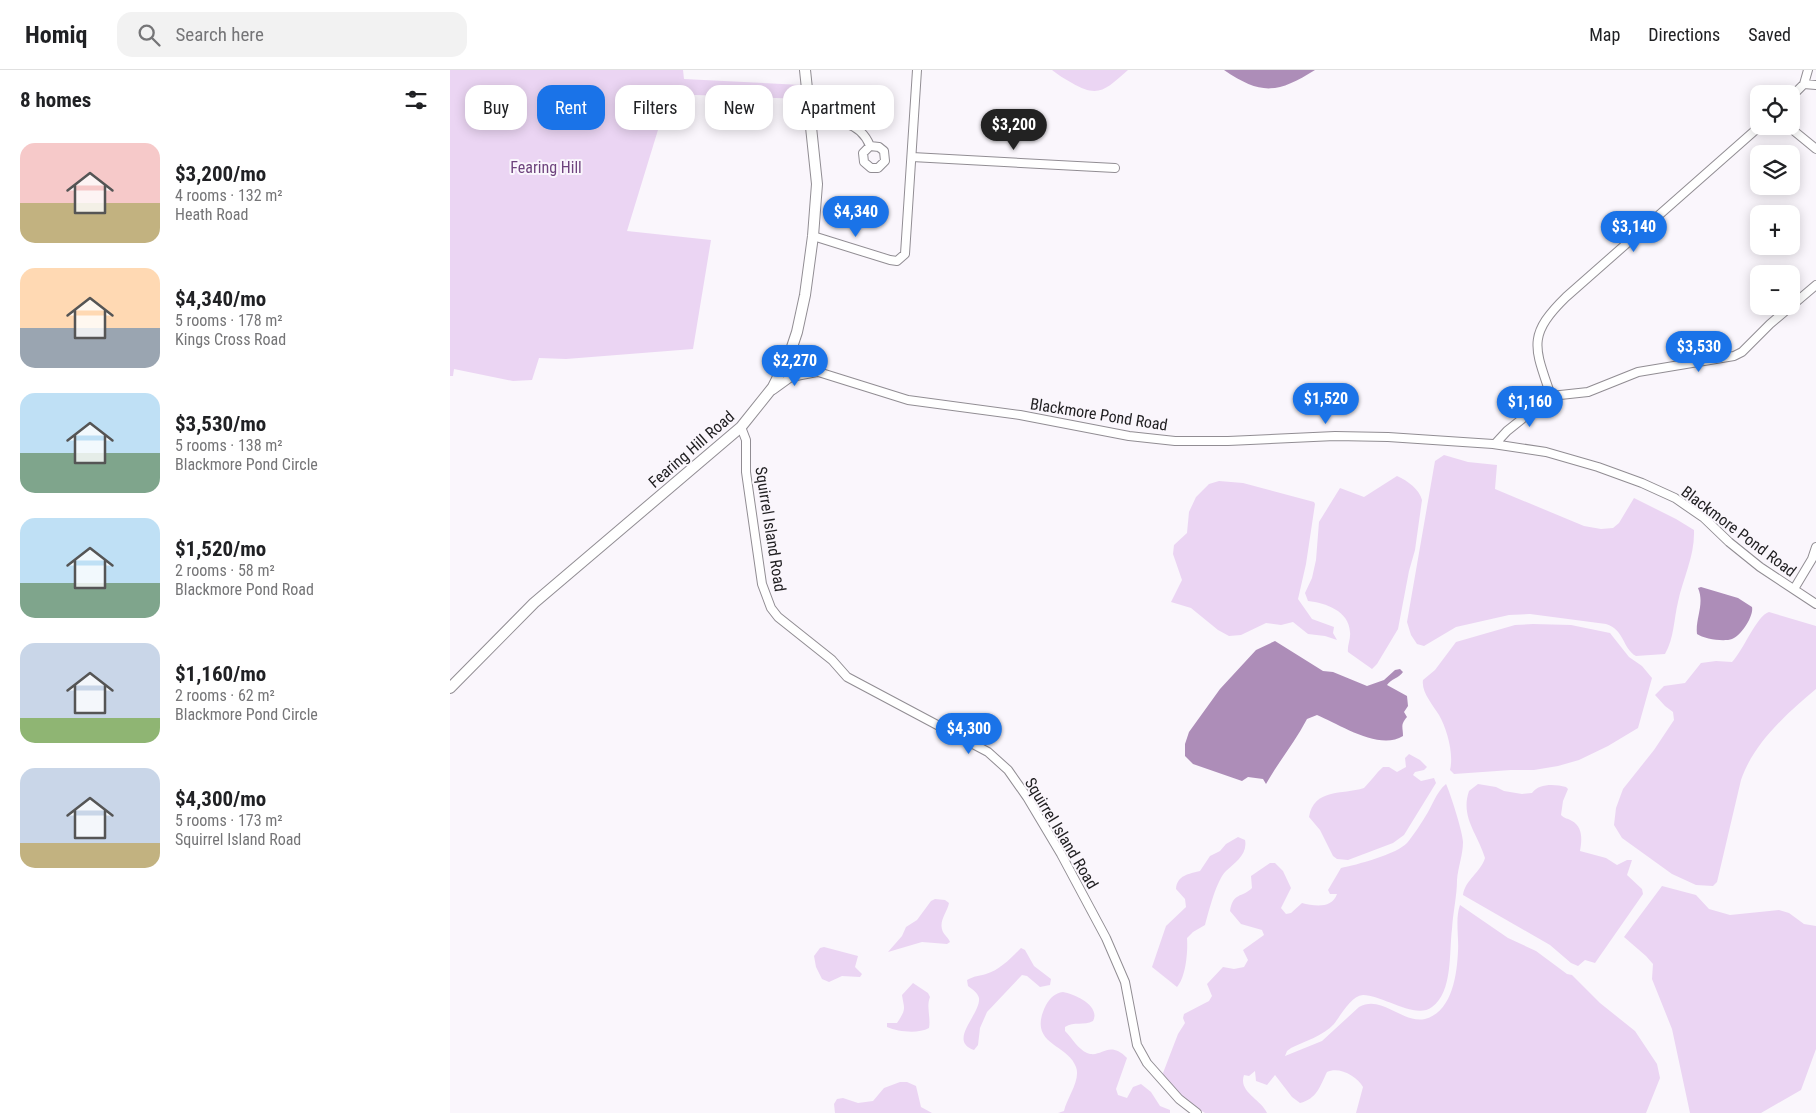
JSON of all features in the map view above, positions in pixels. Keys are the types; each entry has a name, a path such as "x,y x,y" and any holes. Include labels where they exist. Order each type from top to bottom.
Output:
{"main road":[{"name":"Fearing Hill Road","path":"805,70 806,85"},
{"name":"Fearing Hill Road","path":"450,688 534,603 741,427 768,395 790,353 805,295 813,236 817,184 811,130"}],"street":[{"path":"813,236 890,260 901,259 906,249 917,70"},
{"path":"1800,88 1804,84 1808,70"},
{"path":"1804,84 1816,85"},
{"path":"859,130 863,133 870,146"},
{"path":"1551,396 1538,357 1538,333 1544,321 1566,297 1750,135"},
{"path":"1799,135 1816,149"},
{"path":"912,157 1115,168"},
{"path":"1495,444 1507,431 1551,396 1588,392 1638,372 1734,356 1742,352 1770,324 1816,285"},
{"name":"Blackmore Pond Road","path":"790,353 817,372 908,400 1020,415 1129,436 1219,441 1335,436 1388,437 1495,444 1546,452 1598,467 1642,483 1675,498 1704,518 1753,562 1816,604"},
{"name":"Blackmore Pond Road","path":"768,395 786,379 817,372"},
{"name":"Squirrel Island Road","path":"741,427 746,440 746,472 762,584 770,608 778,617 819,648 854,682 988,752 1008,770 1028,797 1106,938 1125,982 1137,1045 1147,1063 1179,1099 1197,1113"},
{"path":"1794,589 1812,559 1816,547"}],"green space":[{"name":"Fearing Hill","path":"450,70 683,70 684,79 802,85 783,85 783,98 773,98 773,85 705,85 705,95 695,95 695,85 615,85 615,130 658,130 627,231 711,240 693,349 566,359 539,358 532,380 513,381 454,369 453,376 450,376"},
{"path":"1052,70 1128,70 1108,87 1096,91 1081,88"},
{"path":"1444,455 1468,462 1497,465 1495,489 1584,526 1601,529 1613,528 1619,523 1634,498 1694,530 1691,558 1680,593 1670,642 1665,654 1636,656 1631,653 1617,630 1606,624 1530,614 1509,615 1456,627 1424,646 1417,644 1411,635 1407,622 1435,461"},
{"path":"1397,476 1412,486 1422,500 1415,550 1398,629 1372,669 1348,652 1349,625 1341,613 1329,606 1308,601 1305,593 1312,578 1316,560 1319,522 1340,488 1364,497"},
{"path":"1219,481 1243,483 1314,502 1306,564 1298,599 1312,619 1334,627 1333,633 1337,640 1308,634 1293,622 1281,625 1266,623 1241,635 1229,636 1218,630 1191,608 1171,602 1182,580 1173,554 1174,545 1187,533 1189,512 1196,497 1209,484"},
{"path":"1769,612 1816,626 1816,689 1772,730 1746,767 1741,780 1717,882 1713,886 1696,885 1672,874 1622,838 1614,825 1616,808 1623,789 1654,750 1674,720 1673,712 1655,695 1664,686 1685,683 1701,663 1716,661 1732,662 1755,626"},
{"path":"1515,625 1571,625 1610,633 1629,657 1642,666 1652,678 1638,728 1608,746 1579,760 1558,766 1534,770 1454,774 1450,770 1451,757 1445,727 1426,694 1423,680 1435,670 1456,642"},
{"path":"1409,754 1420,760 1427,767 1424,770 1415,772 1413,775 1421,781 1434,778 1436,783 1404,835 1393,843 1348,860 1337,859 1333,856 1320,830 1309,817 1312,808 1317,801 1330,794 1364,788 1383,767 1389,767 1397,772 1406,767 1405,758"},
{"path":"1446,784 1463,842 1458,870 1449,971 1444,992 1432,1007 1417,1011 1371,996 1359,996 1350,1002 1330,1028 1291,1048 1285,1056 1322,1041 1359,1007 1367,1004 1384,1006 1417,1019 1425,1019 1441,1009 1451,991 1456,971 1460,905 1508,938 1536,951 1567,974 1572,975 1600,1003 1635,1031 1657,1064 1660,1078 1646,1113 1356,1113 1363,1087 1357,1079 1337,1070 1327,1072 1314,1095 1300,1103 1292,1097 1275,1075 1267,1085 1256,1081 1255,1071 1249,1076 1244,1075 1243,1081 1247,1091 1267,1113 1205,1113 1191,1104 1164,1078 1163,1073 1178,1034 1185,1023 1184,1014 1209,1001 1212,996 1207,984 1223,967 1234,969 1244,967 1248,960 1243,950 1264,935 1262,930 1241,924 1230,911 1233,901 1252,888 1251,876 1270,863 1275,863 1283,871 1291,888 1281,908 1286,914 1291,913 1302,903 1312,905 1327,904 1335,899 1337,894 1330,894 1328,890 1341,868 1395,851 1407,843 1428,813 1439,791"},
{"path":"1478,784 1522,794 1532,793 1539,787 1548,785 1566,787 1568,789 1563,801 1561,815 1576,824 1580,830 1580,851 1606,858 1617,865 1627,860 1632,860 1627,875 1642,889 1643,894 1595,963 1585,960 1578,966 1571,963 1550,945 1463,895 1464,890 1485,858 1468,817 1467,809 1469,791"},
{"path":"1238,837 1245,840 1245,850 1240,858 1222,876 1213,896 1205,925 1187,938 1187,957 1180,983 1177,987 1152,967 1166,926 1186,907 1185,899 1176,889 1177,884 1184,876 1200,871 1210,856"},
{"path":"1662,886 1696,895 1709,909 1730,915 1779,910 1789,913 1804,924 1816,926 1816,1049 1801,1090 1761,1113 1690,1113 1672,1029 1652,979 1653,964 1624,937"},
{"path":"935,899 945,900 949,903 943,917 942,928 950,942 947,944 922,942 888,952 902,936 906,927 917,920 931,901"},
{"path":"824,947 858,956 855,967 862,974 860,977 842,976 829,982 822,979 816,967 814,956 820,948"},
{"path":"1021,948 1025,950 1034,966 1051,979 1050,985 1040,987 1027,976 1022,975 987,1012 980,1028 978,1045 974,1050 967,1046 964,1034 975,1012 979,998 968,986 967,980 996,970"},
{"path":"913,983 928,993 930,997 928,1005 929,1028 908,1032 887,1027 887,1023 897,1023 900,1018 904,1009 902,995"},
{"path":"1063,992 1080,998 1093,1010 1093,1021 1065,1027 1065,1031 1078,1046 1087,1053 1092,1054 1115,1050 1127,1058 1116,1089 1118,1095 1127,1098 1133,1087 1141,1084 1151,1092 1160,1106 1170,1110 1170,1113 1058,1113 1064,1111 1077,1078 1077,1072 1072,1059 1045,1036 1041,1028 1041,1018 1049,1000"},
{"path":"900,1082 907,1082 916,1086 921,1107 932,1113 835,1113 834,1104 837,1099 843,1098 858,1103 873,1101 884,1088"}],"shaded area":[{"path":"1224,70 1315,70 1291,83 1270,88 1249,84"},
{"path":"1701,587 1738,598 1752,607 1749,620 1736,637 1728,640 1719,640 1709,639 1697,634 1701,600 1698,588"},
{"path":"1275,641 1323,671 1333,672 1367,686 1384,680 1395,670 1400,669 1403,672 1387,685 1407,696 1408,706 1404,712 1407,717 1403,724 1403,736 1393,740 1371,738 1348,730 1317,715 1307,719 1266,784 1263,779 1248,777 1242,781 1193,764 1185,756 1185,744 1189,732 1220,689 1256,650"}]}
